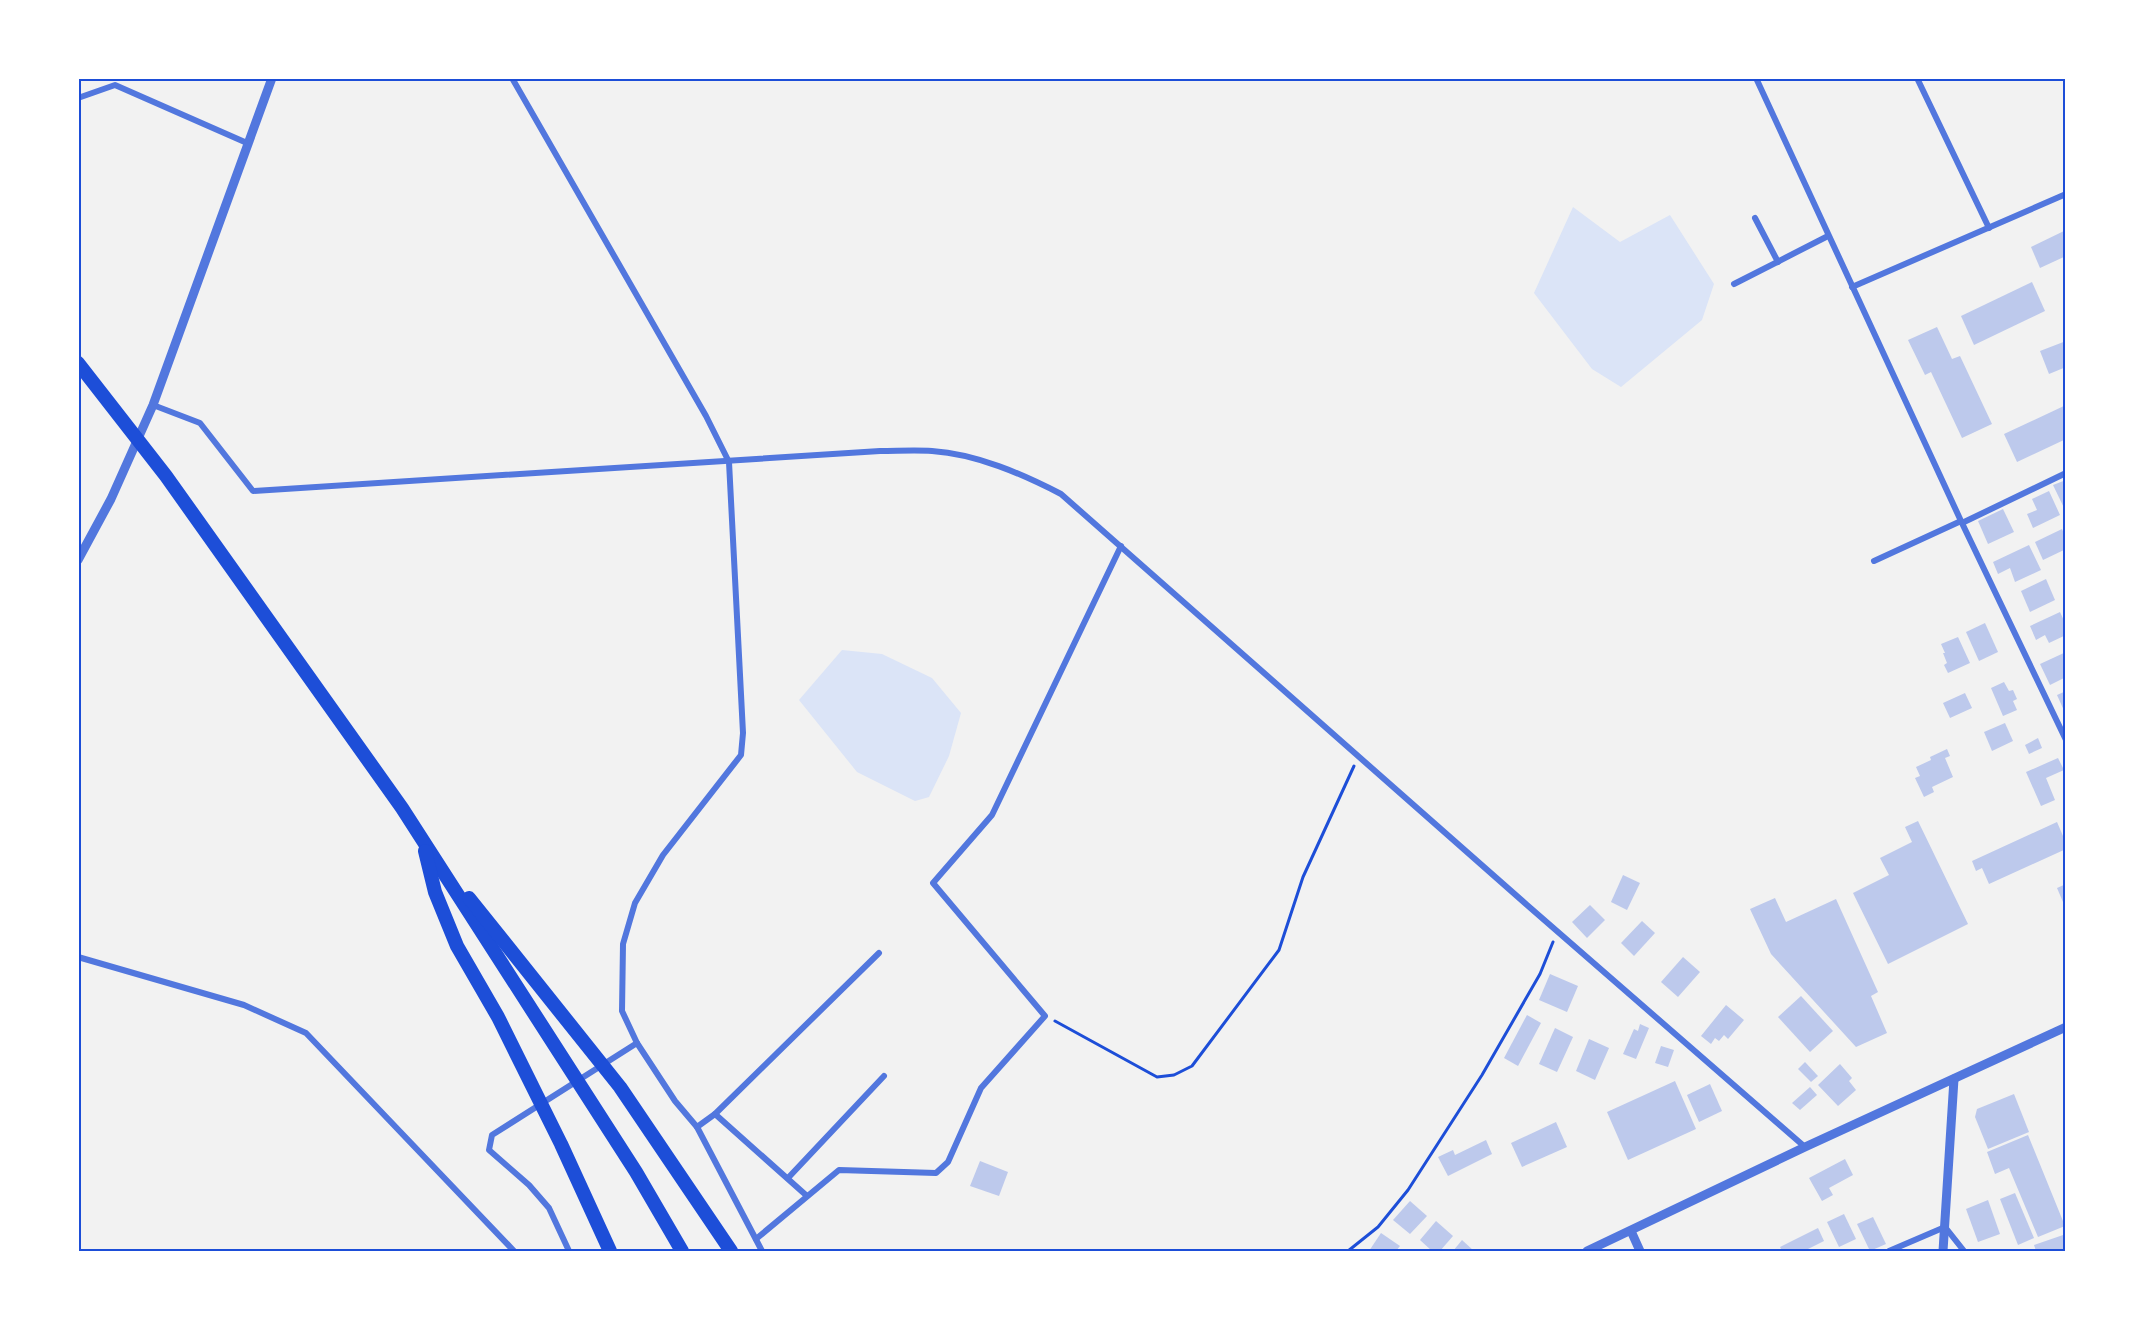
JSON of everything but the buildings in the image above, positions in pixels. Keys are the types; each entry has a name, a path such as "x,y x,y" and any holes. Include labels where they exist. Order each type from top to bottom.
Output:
{"highway":[{"path":"78,363 166,476 423,840 630,1163 682,1251"},
{"path":"423,840 435,892 457,946 498,1017 610,1251"},
{"path":"423,840 620,1087 731,1251"}],"street":[{"path":"78,560 111,499 153,405 272,78"},
{"path":"512,78 706,416 729,462 743,733 741,755 663,855 635,903 623,944 622,1011 637,1043 675,1101 697,1127 762,1251"},
{"path":"1756,78 1828,236 2066,740"},
{"path":"1917,78 1989,228"},
{"path":"78,98 116,85 247,143"},
{"path":"1852,287 2066,194"},
{"path":"1755,218 1778,262"},
{"path":"1734,284 1828,236"},
{"path":"153,405 200,423 253,491 880,451 934,451 977,459 1030,478 1061,494 1805,1147"},
{"path":"1874,561 2066,474"},
{"path":"756,1239 839,1170 936,1173 948,1162 981,1088 1045,1016 933,883 992,815 1121,546"},
{"path":"697,1127 716,1114 879,953"},
{"path":"78,957 244,1005 306,1033 514,1251"},
{"path":"1587,1251 1805,1147 2066,1027"},
{"path":"569,1251 549,1208 529,1185 489,1150 492,1135 637,1043"},
{"path":"788,1178 885,1076"},
{"path":"1943,1251 1954,1079"},
{"path":"716,1114 807,1196"},
{"path":"1889,1251 1945,1227"},
{"path":"1945,1227 1964,1251"},
{"path":"1630,1231 1640,1251"}],"path":[{"path":"1045,1016 1157,1077 1174,1075 1192,1065 1279,950 1303,877 1359,756"},
{"path":"1348,1251 1378,1227 1408,1190 1482,1075 1534,984 1557,931"}],"shaded area":[{"path":"1573,207 1620,242 1670,215 1714,284 1702,320 1621,387 1592,369 1534,293"},
{"path":"842,650 882,654 932,678 961,713 949,756 929,797 915,801 857,772 799,700"}]}
